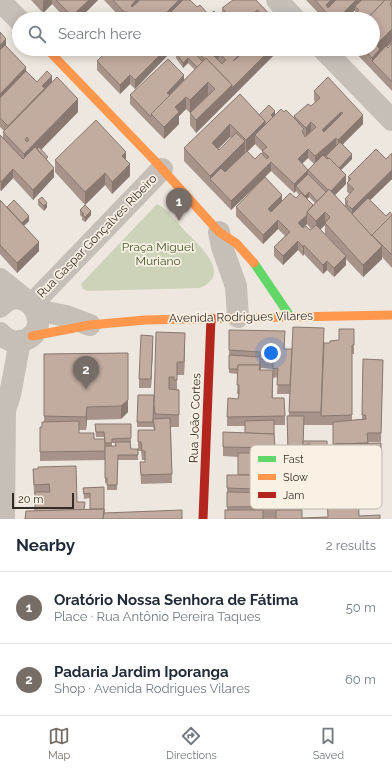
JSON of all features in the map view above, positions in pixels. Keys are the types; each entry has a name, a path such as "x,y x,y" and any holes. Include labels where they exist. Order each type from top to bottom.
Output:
{"street":[{"path":"277,0 288,12"},
{"path":"0,1 12,13"},
{"path":"53,56 162,169 219,232 236,243 253,261 290,316"},
{"path":"331,56 392,120"},
{"name":"Rua Gaspar Gonçalves Ribeiro","path":"31,305 162,169"},
{"path":"219,232 222,247 236,286 238,317"},
{"path":"0,279 31,305 38,323 17,337 10,395 3,417"},
{"path":"0,306 8,300 14,299 31,305"},
{"name":"Avenida Rodrigues Vilares","path":"31,305 90,325"},
{"name":"Avenida Rodrigues Vilares","path":"17,337 69,330 90,325 145,320 392,315"},
{"name":"Rua João Cortes","path":"203,519 211,318"},
{"path":"0,379 3,417 4,519"}],"green space":[{"name":"Praça Miguel Muriano","path":"157,204 172,216 210,259 214,268 214,275 209,282 199,288 88,291 83,289 81,284"}],"building":[{"path":"56,0 89,0 76,12 68,12"},
{"path":"113,0 136,0 131,6 132,7 140,0 179,0 167,12 124,12"},
{"path":"183,0 190,0 197,7 200,5 206,12 171,12"},
{"path":"233,0 256,0 267,12 260,12 257,10 255,12 226,12 222,8"},
{"path":"315,0 331,0 326,5 328,8 336,0 356,0 344,12 326,12"},
{"path":"362,0 385,0 374,12 357,12 359,10 355,6"},
{"path":"385,0 392,0 390,4 392,7 392,29 380,41 380,12 374,12"},
{"path":"0,32 6,39 0,45"},
{"path":"392,43 392,82 372,61 377,56 380,56 380,52 386,46 388,48"},
{"path":"5,45 12,52 12,56 16,56 26,67 0,94 0,50"},
{"path":"102,56 159,56 135,80 130,75 120,85 97,61"},
{"path":"178,56 197,56 203,62 197,67 188,58 183,63"},
{"path":"201,56 214,56 222,64 226,60 222,56 238,56 233,61 239,56 264,56 232,88 232,85 206,58 205,60"},
{"path":"206,58 232,85 196,120 190,113 215,89 208,82 190,100 186,97 175,107 179,112 164,127 151,114"},
{"path":"168,59 184,75 167,93 170,95 151,114 151,117 130,95"},
{"path":"26,71 37,82 47,71 52,76 42,86 45,88 8,126 0,118 0,98"},
{"path":"57,77 78,99 24,154 3,132"},
{"path":"328,77 363,115 338,140 336,138 315,156 308,149 298,159 308,170 294,184 271,162 231,201 210,179 221,168 225,172 247,151 255,159 261,153 267,159 269,157 262,151 267,147 255,135 281,109 284,112 286,110 304,129 302,131 305,137 316,127 311,122 306,128 294,116 308,104 311,106 320,98 314,91","holes":["341,112 343,113 324,132 322,130"]},
{"path":"240,94 265,121 246,140 230,124 212,143 219,150 236,133 245,141 210,176 184,148"},
{"path":"269,105 275,111 271,115 273,117 265,125 265,121 259,115"},
{"path":"96,120 126,152 122,156 130,164 112,182 105,173 85,192 55,160"},
{"path":"0,135 23,159 35,147 54,168 33,190 13,169 1,182 0,181"},
{"path":"340,142 352,154 339,168 326,156"},
{"path":"39,147 48,157 46,159 37,149"},
{"path":"376,149 386,159 392,153 392,170 352,209 346,204 348,202 345,199 354,189 347,183 351,179 348,177"},
{"path":"323,155 327,159 329,158 346,175 331,191 329,189 328,190 308,170"},
{"path":"308,174 326,192 317,201 309,192 305,196 296,186"},
{"path":"265,177 282,195 268,209 271,212 290,193 296,198 301,193 313,205 307,212 307,215 298,223 303,228 306,226 310,230 316,225 346,256 334,268 327,261 323,265 304,245 303,247 298,241 283,256 274,247 290,232 278,220 263,235 236,207"},
{"path":"329,189 382,246 363,265 325,223 330,217 325,212 316,221 307,212"},
{"path":"42,197 47,203 44,206 38,200"},
{"path":"368,198 386,216 390,212 392,215 372,236 352,214"},
{"path":"0,200 39,242 17,263 0,245"},
{"path":"14,200 29,216 22,223 7,207"},
{"path":"85,205 91,211 85,217 82,215 84,214 80,210"},
{"path":"392,215 392,255 372,235"},
{"path":"293,327 324,328 321,412 289,412"},
{"path":"339,329 354,329 354,345 352,345 352,415 321,416 324,343 339,340"},
{"path":"229,330 285,331 284,349 292,349 290,385 277,385 278,368 273,369 273,360 260,359 260,352 229,350"},
{"path":"156,332 185,333 184,362 177,362 177,380 174,380 174,377 169,377 169,389 179,390 179,415 155,414"},
{"path":"141,335 153,336 151,379 139,379"},
{"path":"128,353 128,400 121,406 87,407 86,417 44,416 44,354"},
{"path":"229,355 260,357 260,365 238,365 238,369 229,369"},
{"path":"363,359 383,360 381,433 367,433 368,443 333,445 333,422 366,419 365,415 362,415"},
{"path":"238,365 260,365 259,370 273,370 272,398 284,398 285,416 227,417 228,398 238,399"},
{"path":"138,395 154,395 153,422 137,422"},
{"path":"287,416 304,416 303,445 288,445"},
{"path":"170,418 172,474 141,475 140,462 145,462 145,451 142,451 141,442 138,442 138,430 155,430 153,419"},
{"path":"274,420 274,434 245,433 245,421"},
{"path":"79,421 79,433 94,433 94,439 105,439 105,451 40,452 40,427 42,427 42,422"},
{"path":"95,424 131,424 131,438 112,439 112,443 105,443 104,432 96,432"},
{"path":"223,432 274,434 275,445 250,445 250,448 223,447"},
{"path":"303,441 327,441 327,445 303,445"},
{"path":"115,442 130,442 131,449 138,449 138,455 118,455 117,485 107,485 107,478 105,478 105,446 116,446"},
{"path":"381,443 381,445 335,445"},
{"path":"238,453 250,453 250,475 238,475"},
{"path":"76,466 77,502 85,502 84,510 35,511 35,492 50,492 49,484 34,485 33,469 38,469 38,467"},
{"path":"227,475 250,475 250,489 227,488"},
{"path":"104,487 104,509 90,509 90,493 84,494 83,488"},
{"path":"227,492 250,492 250,507 227,507"},
{"path":"104,509 103,519 25,519 26,511"},
{"path":"328,509 359,509 359,516 380,515 380,519 276,519 276,510 302,510 302,518 328,517"},
{"path":"182,510 182,519 103,519 104,513"},
{"path":"225,510 263,510 263,519 225,519"}],"traffic: fast":[{"path":"254,263 290,316"}],"traffic: slow":[{"path":"54,56 155,161 219,232 236,243 254,263"},
{"path":"32,336 90,325 145,320 392,315"}],"traffic: jam":[{"path":"203,519 211,318"}],"place":[{"name":"Oratório Nossa Senhora de Fátima","path":"179,221"},
{"name":"Padaria Jardim Iporanga","path":"86,389"}]}
